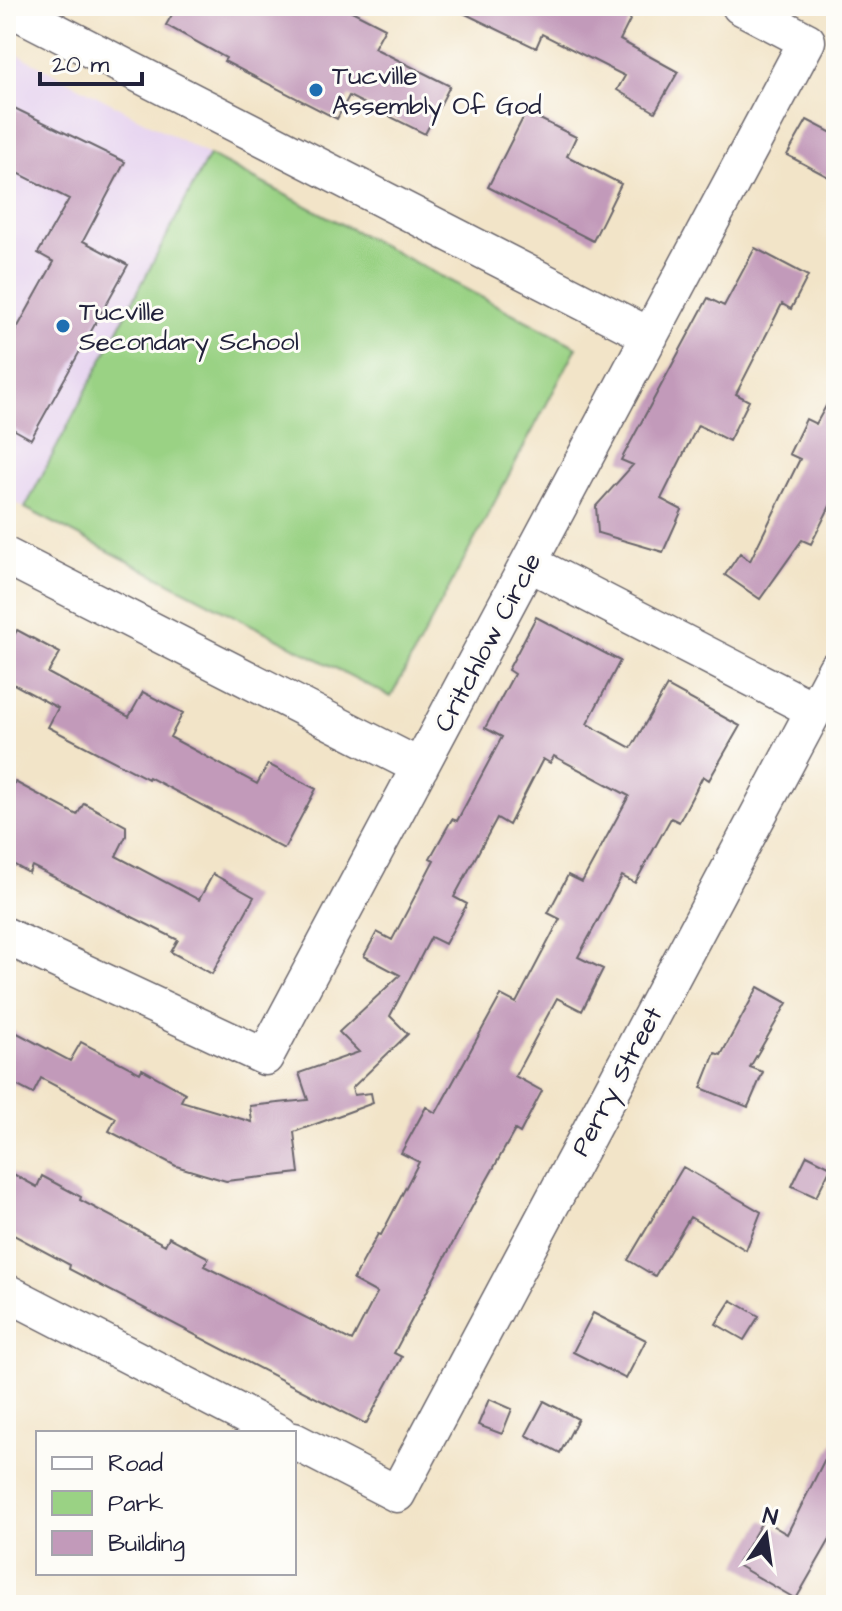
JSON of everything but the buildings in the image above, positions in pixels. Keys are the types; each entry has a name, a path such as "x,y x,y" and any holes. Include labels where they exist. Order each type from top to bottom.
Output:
{"street":[{"path":"6,6 650,336"},
{"name":"Critchlow Circle","path":"6,936 265,1057 807,41 740,6"},
{"path":"6,556 420,767"},
{"path":"529,563 814,710"},
{"name":"Perry Street","path":"296,1442 397,1494 836,669"},
{"path":"6,1292 275,1431"}],"shaded area":[{"name":"Tucville Secondary School","path":"6,48 209,155 25,508 6,498"}],"green space":[{"path":"209,155 577,347 391,697 25,508"}],"place":[{"name":"Tucville Assembly Of God","path":"316,90"},
{"name":"Tucville Secondary School","path":"63,326"}]}
